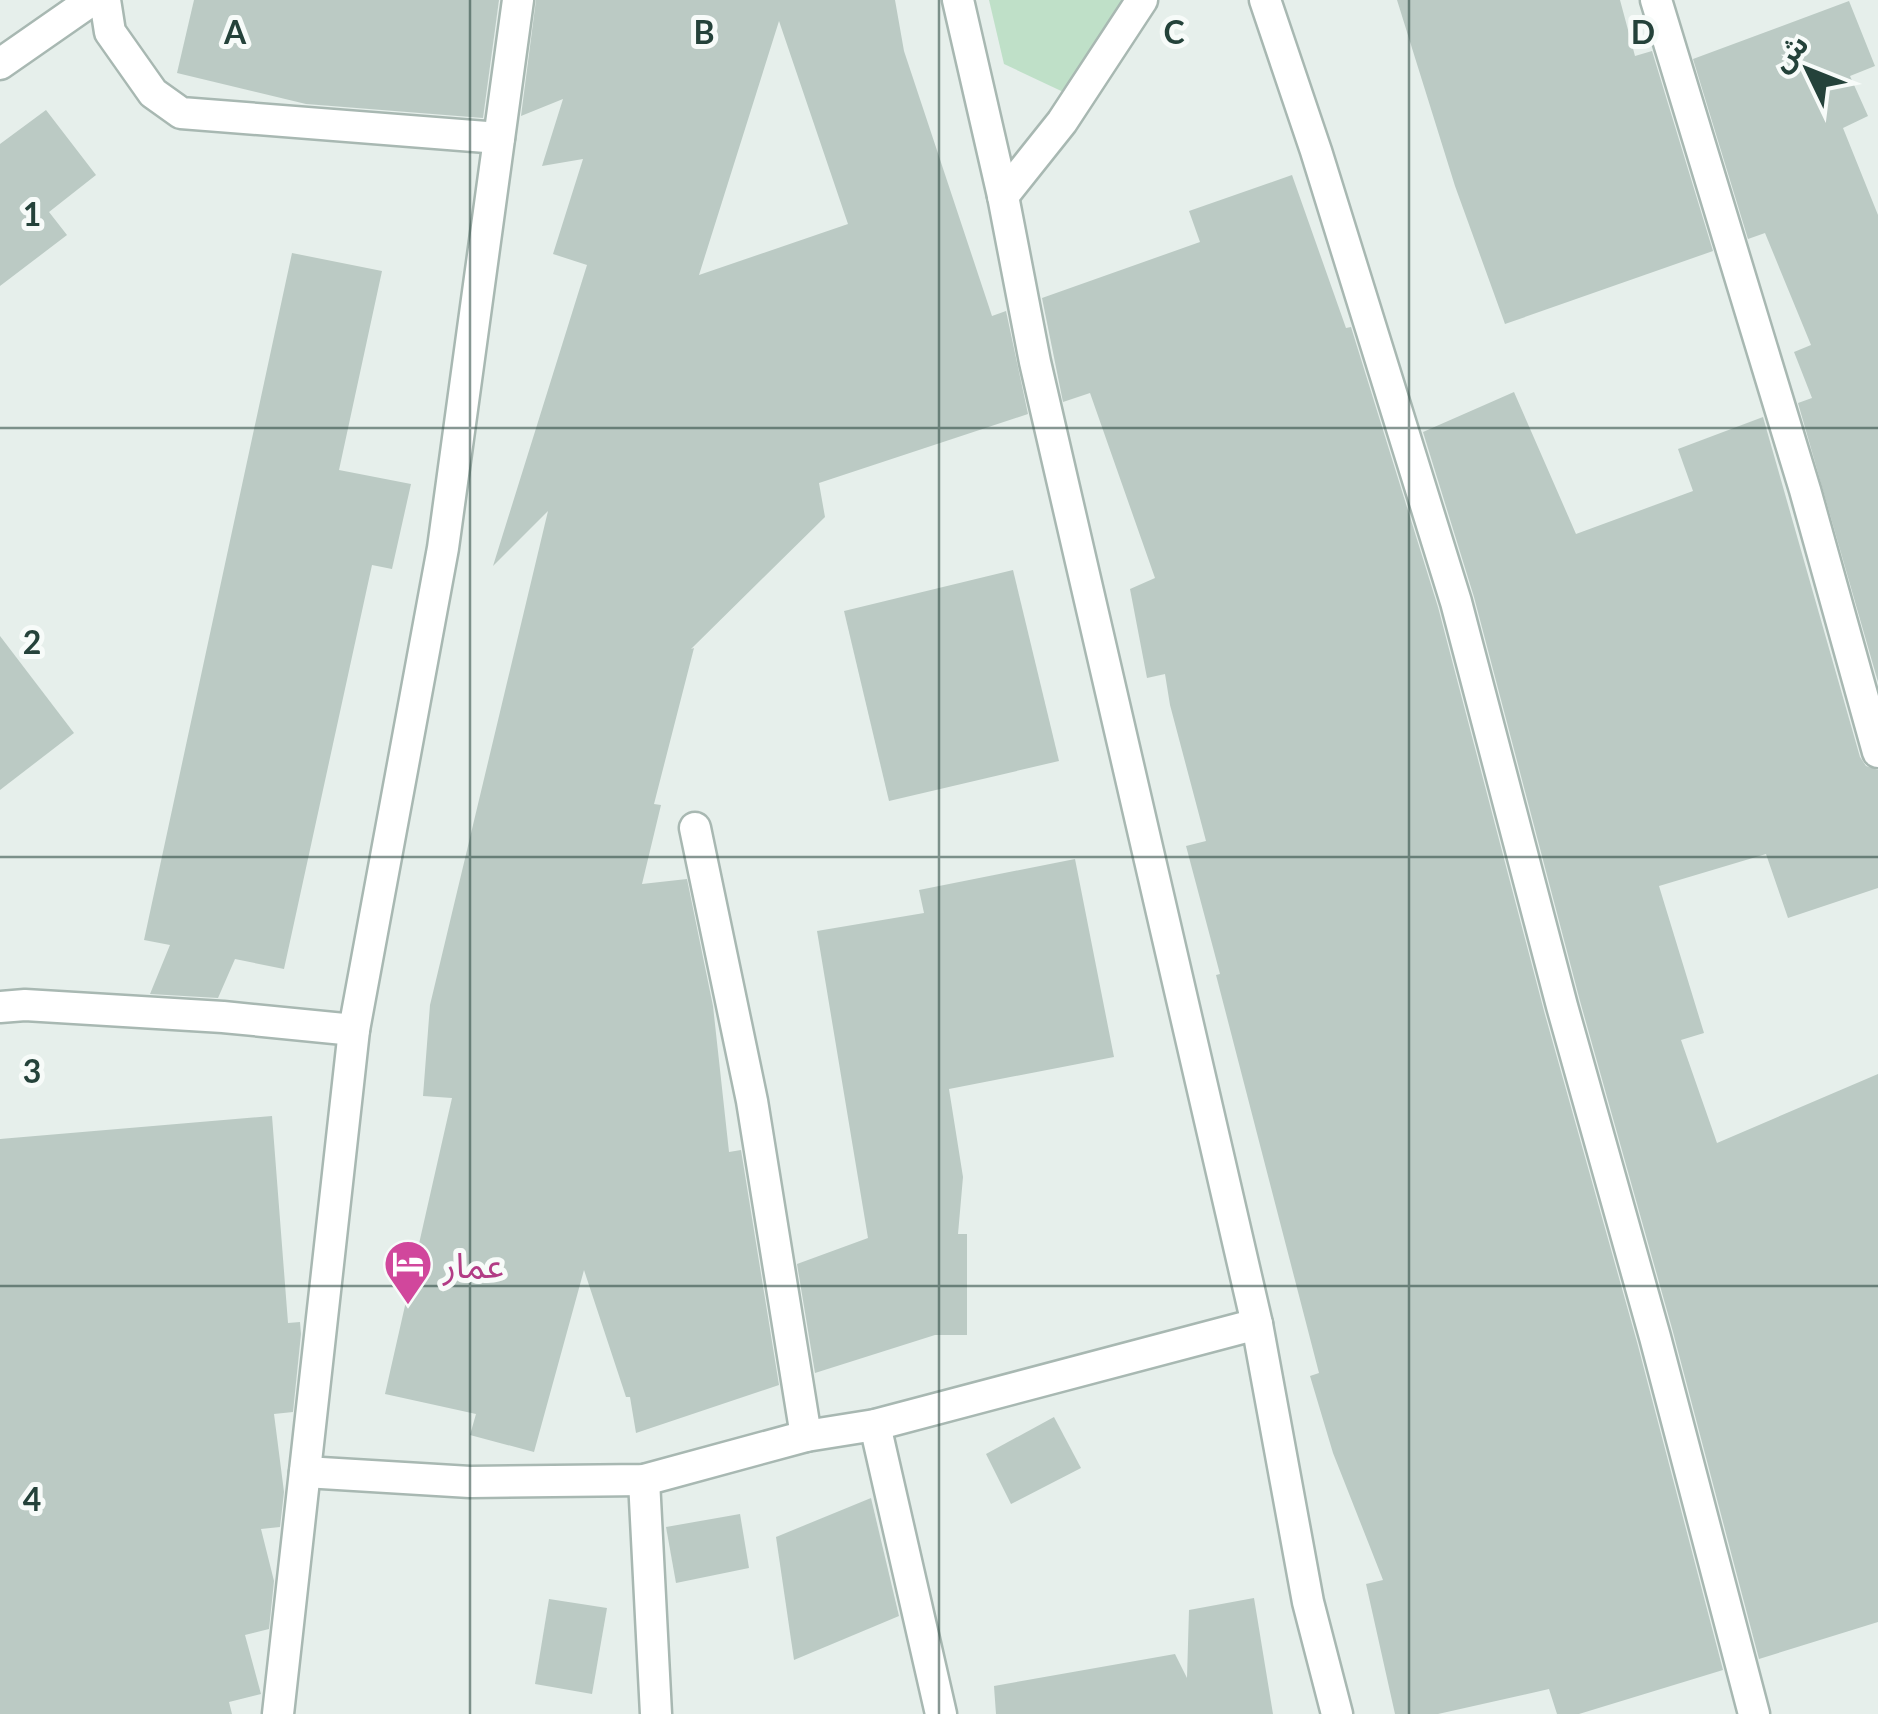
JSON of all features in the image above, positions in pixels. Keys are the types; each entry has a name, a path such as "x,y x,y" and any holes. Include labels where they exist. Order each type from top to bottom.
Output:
{"street":[{"path":"0,64 92,0"},
{"path":"105,0 110,32 154,93 181,112 498,138"},
{"path":"278,1714 354,1030 443,548 518,0"},
{"path":"958,0 1003,196 1035,362 1256,1324 1308,1602 1337,1714"},
{"path":"1003,196 1062,122 1142,0"},
{"path":"1264,0 1316,151 1456,602 1754,1714"},
{"path":"1656,0 1805,490 1878,752"},
{"path":"694,828 752,1101 806,1436"},
{"path":"0,1007 25,1005 354,1030"},
{"path":"305,1472 470,1482 644,1480 806,1436 875,1425 1256,1324"},
{"path":"875,1425 941,1714"},
{"path":"644,1480 656,1714"}],"green space":[{"path":"989,0 1133,0 1074,97 1004,64"}],"building":[{"path":"194,0 499,0 483,118 306,104 177,73"},
{"path":"536,0 895,0 904,51 992,316 1006,311 1028,414 819,483 825,517 691,649 694,648 654,804 661,805 642,884 687,879 713,1006 729,1152 741,1150 779,1385 636,1433 630,1397 626,1397 584,1270 534,1452 470,1435 476,1414 385,1394 452,1098 423,1096 430,1005 548,511 493,566 587,265 553,254 583,159 542,166 563,99 521,116","holes":["779,21 848,224 699,275"]},
{"path":"1397,0 1620,0 1635,56 1652,51 1713,251 1505,324 1455,186"},
{"path":"1849,1 1875,66 1850,76 1868,116 1843,128 1878,215 1878,682 1798,403 1812,398 1794,352 1811,345 1765,233 1748,239 1693,59"},
{"path":"46,110 96,175 49,212 67,235 0,286 0,144"},
{"path":"1292,175 1346,328 1351,327 1438,607 1723,1670 1579,1714 1557,1714 1549,1689 1438,1714 1395,1714 1366,1584 1383,1580 1333,1453 1310,1376 1319,1373 1186,846 1206,841 1165,674 1147,678 1130,589 1155,578 1090,393 1063,402 1042,298 1200,242 1189,211"},
{"path":"292,253 382,271 339,470 411,484 392,569 372,565 284,969 235,959 218,998 150,994 170,945 144,940"},
{"path":"1514,392 1576,534 1693,491 1678,449 1763,417 1860,757 1866,766 1878,770 1878,888 1788,918 1766,854 1659,886 1704,1033 1681,1040 1717,1143 1878,1074 1878,1622 1759,1659 1474,597 1423,432"},
{"path":"1013,570 1059,761 889,801 844,611"},
{"path":"0,636 74,733 0,790"},
{"path":"1075,859 1114,1057 949,1089 963,1177 958,1234 967,1234 967,1335 935,1335 815,1373 797,1264 868,1238 817,931 924,913 919,890"},
{"path":"272,1116 288,1323 300,1322 301,1334 293,1412 274,1414 284,1492 280,1527 261,1529 274,1581 269,1629 245,1635 261,1694 229,1702 232,1714 0,1714 0,1139"},
{"path":"1054,1417 1081,1468 1011,1504 986,1454"},
{"path":"871,1498 899,1616 794,1660 776,1537"},
{"path":"740,1514 749,1568 676,1583 666,1527"},
{"path":"1254,1598 1273,1714 996,1714 994,1686 1175,1654 1187,1678 1189,1610"},
{"path":"549,1599 607,1608 592,1694 535,1684"}],"place":[{"name":"عمار","path":"408,1306"}]}
